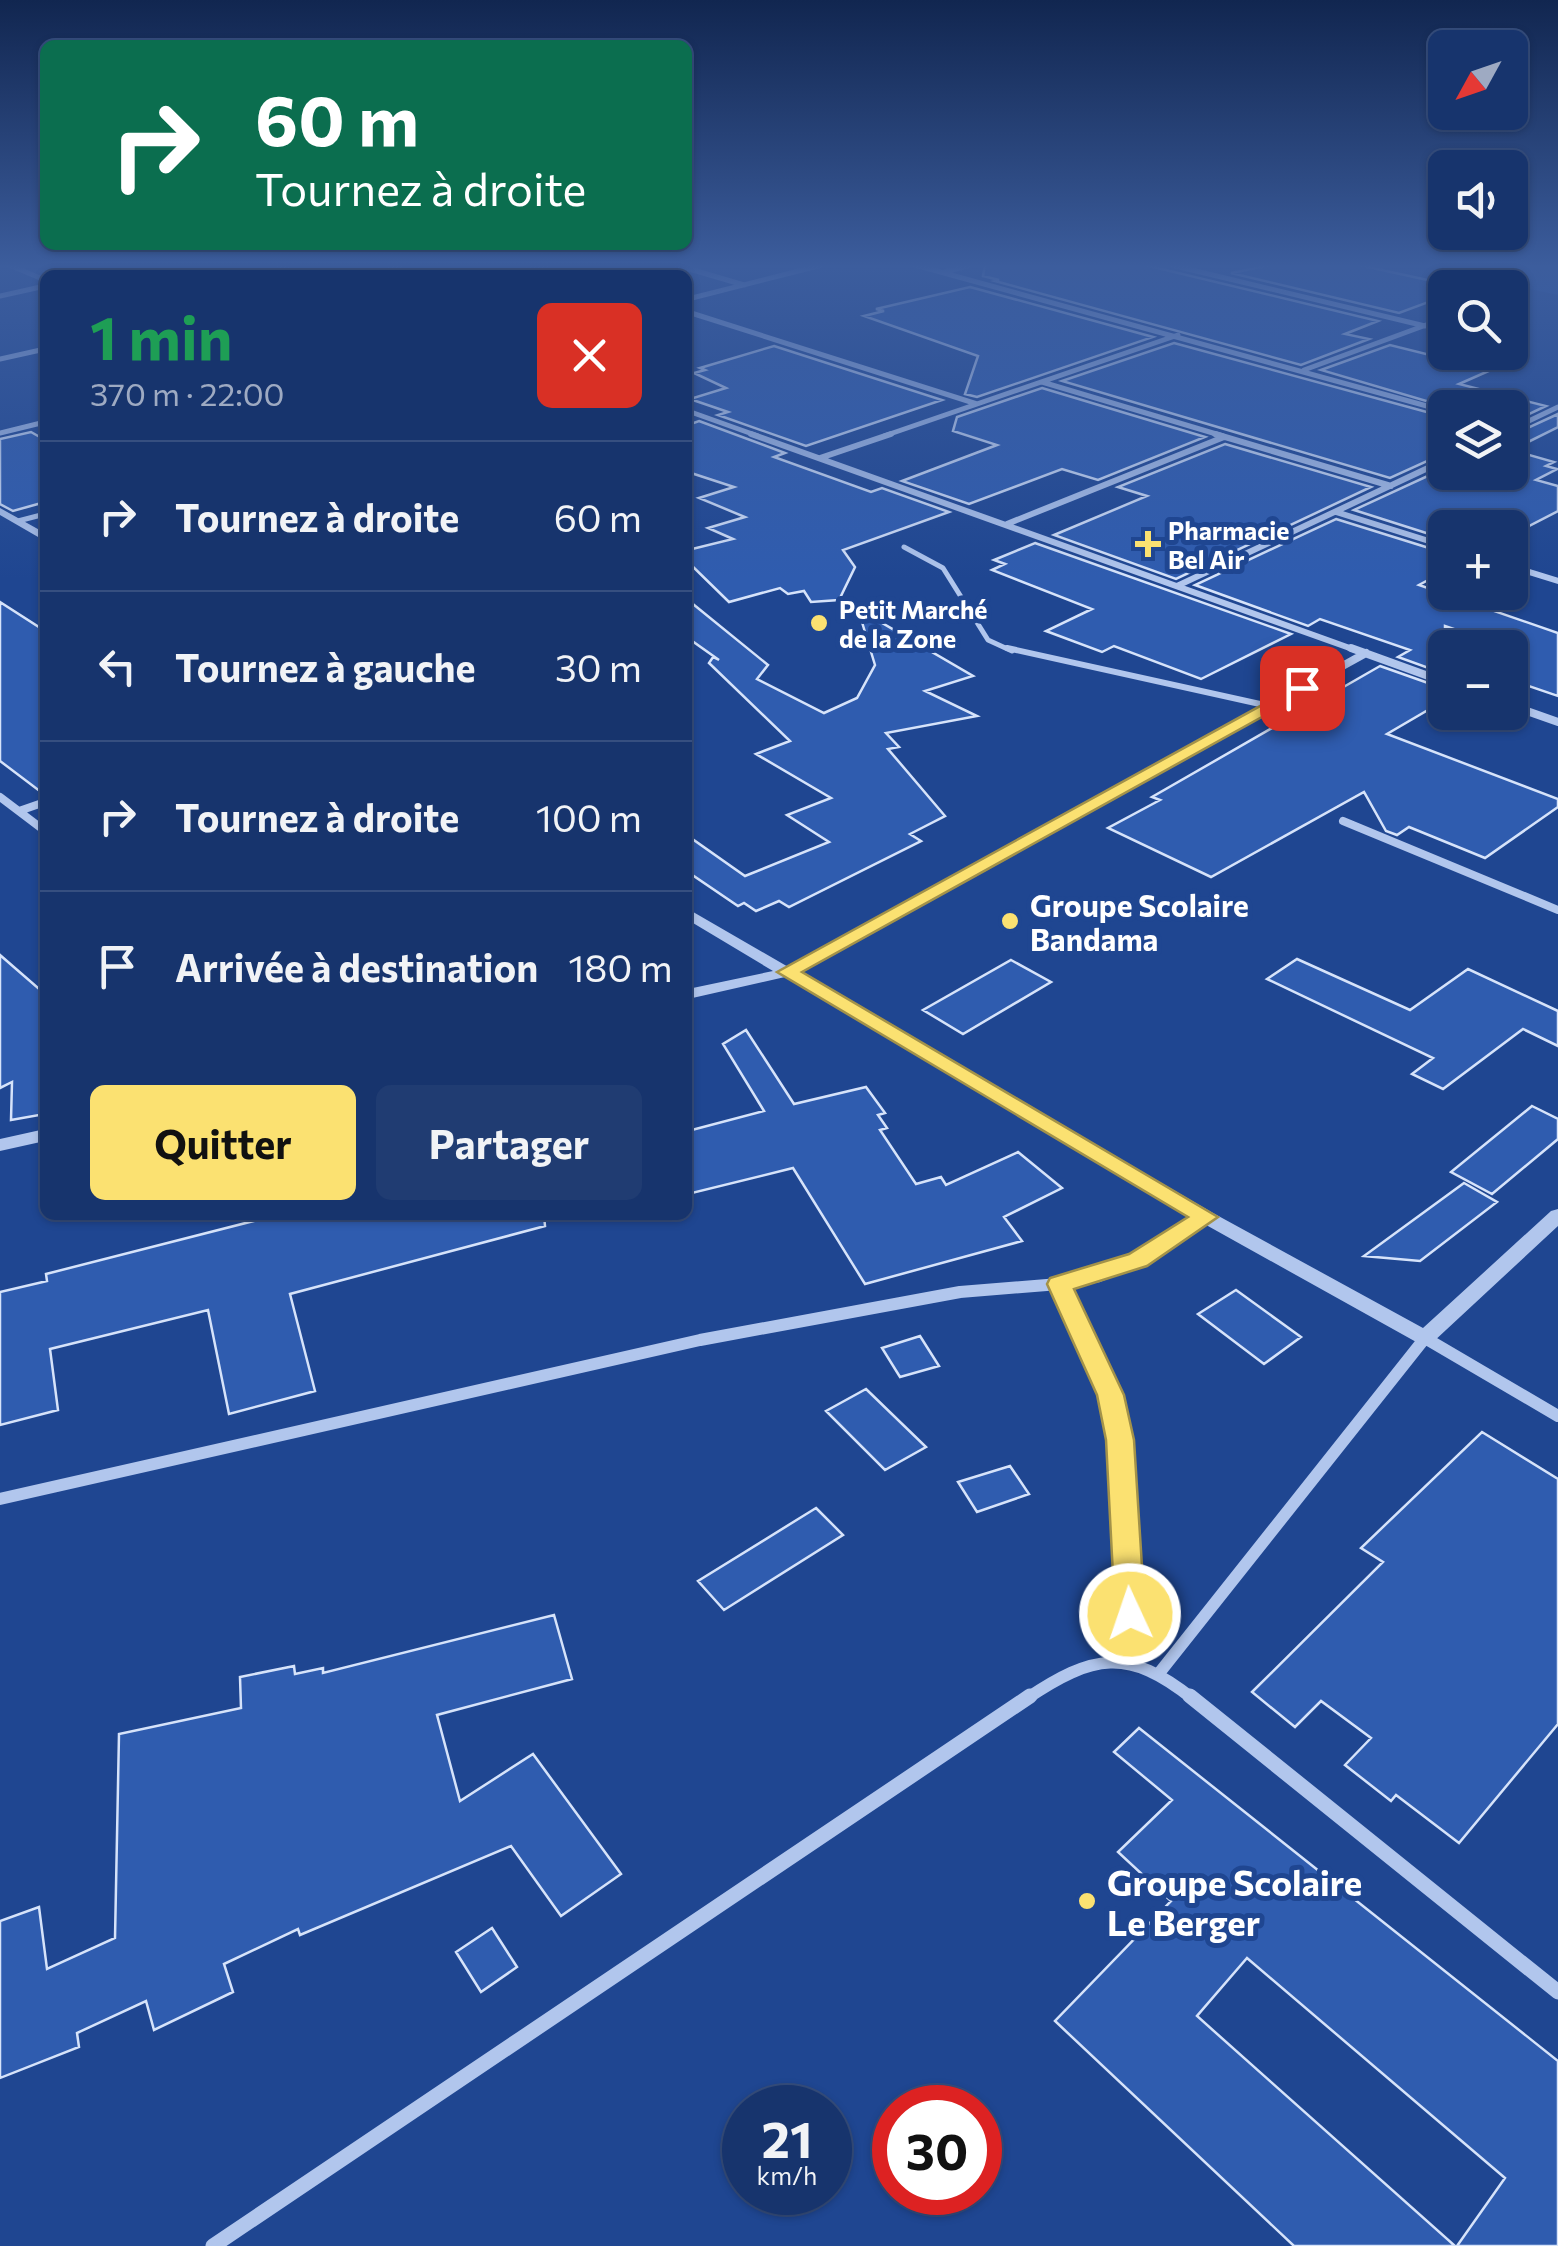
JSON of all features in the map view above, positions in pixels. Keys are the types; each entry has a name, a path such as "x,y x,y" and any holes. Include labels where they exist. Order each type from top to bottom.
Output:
{"street":[{"path":"870,370 977,404"},
{"path":"819,458 1077,370"},
{"path":"1299,370 1428,406"},
{"path":"1041,382 1391,486"},
{"path":"1528,421 1558,407"},
{"path":"692,412 1428,676"},
{"path":"0,433 40,423"},
{"path":"1006,525 1226,437"},
{"path":"1177,586 1428,468"},
{"path":"0,511 40,535"},
{"path":"1335,512 1428,541"},
{"path":"1528,572 1558,581"},
{"path":"692,993 788,972 1366,653"},
{"path":"1528,711 1558,722"},
{"path":"0,796 40,827"},
{"path":"19,811 40,804"},
{"path":"1344,822 1558,910"},
{"path":"692,916 1206,1217 1558,1416"},
{"path":"0,1145 40,1136"},
{"path":"1160,1672 1425,1338 1558,1215"},
{"path":"0,1499 700,1340 960,1292 1059,1284 1138,1260 1206,1217"},
{"path":"1059,1284 1111,1395 1120,1440 1130,1614 1122,1658"},
{"path":"213,2246 646,1959 1062,1674 1101,1659 1122,1658 1160,1672 1558,1992"}],"lane":[{"path":"18,521 40,515"},
{"path":"904,547 943,568 988,640 1013,651 1269,706"}],"building":[{"path":"848,370 942,400 806,446 718,415 728,412 692,400 726,388 694,373"},
{"path":"973,370 1057,370 977,397 965,394"},
{"path":"1095,370 1272,370 1428,412 1428,461 1390,478 1062,381"},
{"path":"1321,370 1491,370 1459,384 1483,390 1428,390 1428,402"},
{"path":"1042,388 1205,437 1098,480 1062,469 969,504 902,481 997,445 953,431 957,417"},
{"path":"1528,401 1546,406 1528,414"},
{"path":"1558,414 1558,427 1528,442 1528,428"},
{"path":"699,421 785,453 774,457 871,492 882,488 949,512 843,550 855,567 839,600 811,602 804,591 788,594 780,588 729,602 692,566 692,549 733,539 708,528 745,517 699,498 734,487 692,473 692,424"},
{"path":"31,432 40,437 40,503 13,511 0,504 0,439"},
{"path":"1225,444 1371,487 1176,579 1054,535 1147,496 1118,487"},
{"path":"1528,455 1554,462 1546,466 1557,469 1536,480 1558,486 1558,511 1528,527 1528,510 1428,510 1428,534 1354,510 1428,476 1428,490 1528,490"},
{"path":"1336,519 1428,548 1428,580 1419,585 1428,588 1428,610 1491,610 1558,633 1558,696 1528,687 1528,630 1457,630 1445,626 1445,630 1428,630 1428,668 1398,657 1410,650 1320,619 1308,626 1195,585"},
{"path":"1035,543 1291,634 1201,679 1114,646 1102,652 1046,631 1092,609 992,570 1005,564 994,560"},
{"path":"0,602 40,628 40,791 0,761"},
{"path":"692,603 768,665 757,679 824,713 857,698 875,665 858,609 973,676 925,691 977,716 886,733 899,747 888,749 945,816 910,834 921,841 789,907 779,901 756,911 744,903 738,906 692,875 692,839 745,876 829,842 787,815 831,798 756,754 790,741 709,663 713,657 719,660 692,641"},
{"path":"1380,666 1428,683 1428,710 1387,734 1558,799 1558,807 1485,858 1409,827 1397,835 1386,831 1364,792 1211,877 1108,828 1160,800 1152,797"},
{"path":"0,955 40,990 40,1115 11,1120 12,1082 0,1088"},
{"path":"1297,959 1410,1010 1468,969 1558,1011 1558,1046 1523,1029 1443,1089 1412,1074 1433,1058 1267,979"},
{"path":"1011,960 1051,982 963,1034 923,1010"},
{"path":"746,1030 794,1104 866,1087 885,1113 878,1115 887,1128 880,1130 916,1184 941,1177 946,1185 1018,1152 1062,1188 1004,1217 1022,1241 865,1284 793,1168 692,1193 692,1130 764,1111 723,1044"},
{"path":"1532,1106 1558,1119 1558,1139 1492,1194 1451,1172"},
{"path":"1464,1183 1497,1202 1420,1261 1364,1256"},
{"path":"257,1220 544,1220 545,1226 290,1294 315,1391 229,1414 208,1310 50,1349 58,1410 0,1425 0,1292 47,1281 46,1274"},
{"path":"1236,1290 1301,1337 1264,1364 1198,1314"},
{"path":"920,1336 939,1366 900,1377 882,1348"},
{"path":"866,1389 926,1447 885,1470 826,1411"},
{"path":"1482,1432 1558,1479 1558,1724 1459,1843 1396,1795 1391,1801 1345,1765 1371,1738 1321,1701 1295,1727 1252,1692 1383,1562 1361,1548"},
{"path":"1010,1466 1029,1494 977,1512 958,1482"},
{"path":"816,1508 843,1535 724,1610 698,1581"},
{"path":"554,1615 572,1679 437,1715 460,1801 533,1754 621,1874 561,1916 511,1846 300,1935 298,1929 224,1964 233,1992 154,2030 146,2001 77,2033 79,2047 0,2078 0,1921 39,1907 47,1969 115,1938 119,1734 241,1708 240,1677 294,1666 295,1674 323,1668 323,1673"},
{"path":"1139,1728 1558,2061 1558,2246 1457,2246 1505,2178 1247,1958 1197,2016 1455,2246 1294,2246 1055,2021 1171,1901 1118,1852 1172,1800 1114,1752"},
{"path":"492,1928 517,1967 481,1992 456,1952"}],"place":[{"name":"Pharmacie Bel Air","path":"1148,544"},
{"name":"Petit Marché de la Zone","path":"819,623"},
{"name":"Groupe Scolaire Bandama","path":"1010,921"},
{"name":"Groupe Scolaire Le Berger","path":"1087,1901"}],"route":[{"path":"1130,1614 1120,1440 1111,1395 1059,1284 1099,1276 1138,1260 1206,1217 788,972 1302,688"}]}
